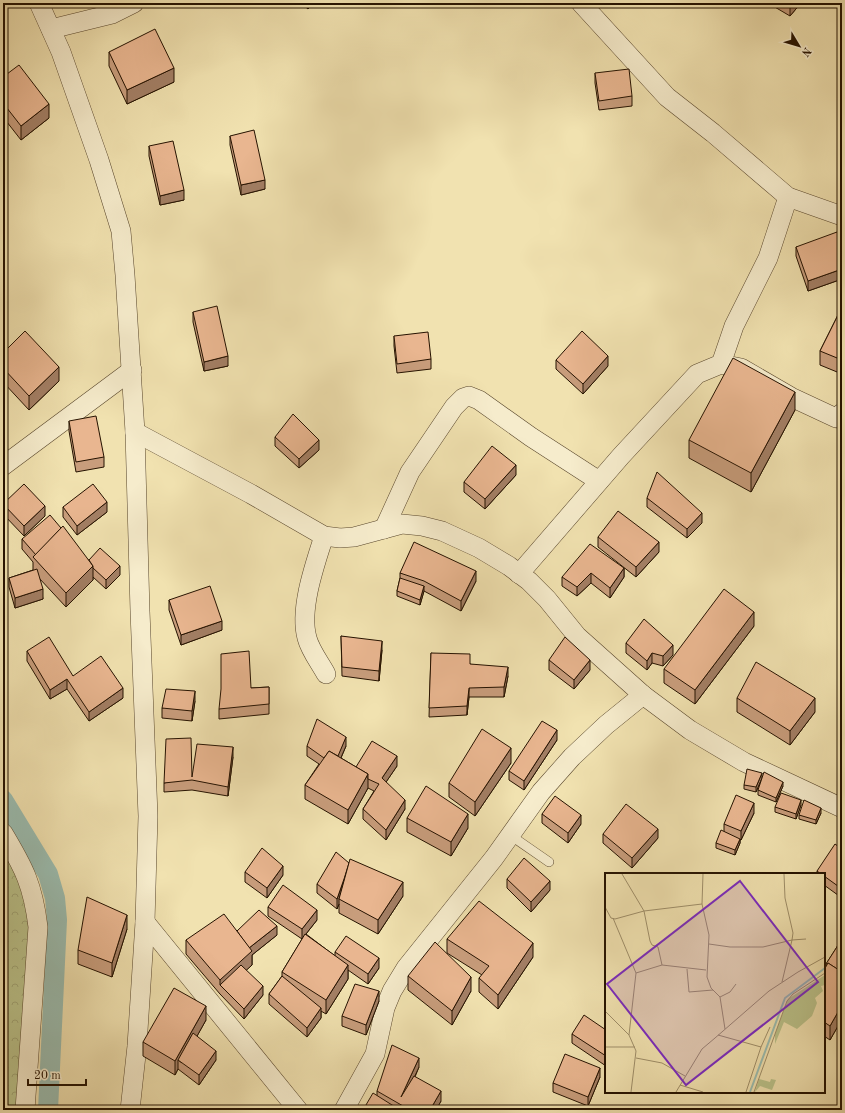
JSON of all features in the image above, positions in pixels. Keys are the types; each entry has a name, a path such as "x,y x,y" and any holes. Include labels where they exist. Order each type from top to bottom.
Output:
{"street":[{"path":"39,3 62,52 121,231 132,370 135,432 148,816 145,922 137,1046 130,1110"},
{"path":"51,29 112,14 134,3"},
{"path":"580,3 667,97 713,133 788,197 842,216"},
{"path":"721,364 734,326 768,258 788,197"},
{"path":"519,574 599,481 697,374 721,364 741,368 791,397 836,418 842,413"},
{"path":"3,466 132,370"},
{"path":"384,529 410,472 454,407 463,398 469,396 479,400 531,437 599,481"},
{"path":"135,432 251,494 324,536 340,538 354,537 402,524 422,526 442,531 479,548 509,566 519,574 547,599 577,636 643,696 690,730 744,762 842,808"},
{"path":"324,536 315,564 305,608 307,638 326,674"},
{"path":"344,1110 375,1054 385,1008 392,991 406,968 510,835 540,792 572,757 606,725 643,696"},
{"path":"3,833 25,870 35,902 38,926 25,1110"},
{"path":"145,922 298,1110"}],"lane":[{"path":"510,835 549,862"}],"green space":[{"path":"3,838 35,924 18,1110 3,1110"}],"building":[{"path":"155,29 174,68 127,90 109,52"},
{"path":"19,65 49,104 21,126 3,103 3,77"},
{"path":"629,69 632,96 599,101 595,73"},
{"path":"254,130 265,180 241,185 230,136"},
{"path":"173,141 184,190 160,196 149,146"},
{"path":"837,232 842,246 842,269 808,281 796,247"},
{"path":"217,306 228,356 204,362 193,312"},
{"path":"842,307 842,360 820,351"},
{"path":"25,331 59,367 29,396 3,368 3,353"},
{"path":"582,331 608,356 583,384 556,360"},
{"path":"428,332 431,359 397,364 394,336"},
{"path":"733,358 795,392 751,473 689,440"},
{"path":"293,414 319,440 299,459 275,437"},
{"path":"96,416 104,457 76,462 69,421"},
{"path":"492,446 516,465 485,499 464,482"},
{"path":"657,472 702,513 687,529 647,498"},
{"path":"24,484 45,506 24,526 3,504"},
{"path":"93,484 107,502 77,526 63,507"},
{"path":"618,511 659,542 636,567 598,537"},
{"path":"50,515 61,528 36,555 22,539"},
{"path":"63,526 93,566 66,593 33,557"},
{"path":"414,542 476,571 461,601 424,581 400,573"},
{"path":"590,544 624,568 610,588 591,573 577,587 562,577"},
{"path":"100,548 120,566 106,580 93,568 89,560"},
{"path":"37,569 43,589 15,598 9,578"},
{"path":"400,578 424,586 420,600 397,591"},
{"path":"210,586 222,621 181,635 169,600"},
{"path":"724,589 754,612 695,690 664,669"},
{"path":"644,619 673,645 663,656 652,653 647,661 626,643"},
{"path":"341,636 382,641 379,671 342,667"},
{"path":"49,637 73,676 101,656 123,688 89,712 67,679 50,690 27,651"},
{"path":"565,637 590,660 574,680 549,660"},
{"path":"249,651 251,688 269,687 269,704 219,709 221,689 221,654"},
{"path":"431,653 470,654 470,664 508,667 504,687 469,688 467,706 429,708"},
{"path":"756,662 815,698 790,731 737,698"},
{"path":"166,689 195,691 192,711 162,708"},
{"path":"317,719 346,737 338,756 329,751 324,758 307,746"},
{"path":"542,721 557,730 524,781 509,771"},
{"path":"482,729 511,748 475,802 449,783"},
{"path":"191,738 192,777 197,744 233,747 228,787 192,780 164,783 166,739"},
{"path":"372,741 397,756 382,778 405,800 386,830 363,809 379,784 368,779 368,774 356,767"},
{"path":"329,751 368,774 348,810 305,785"},
{"path":"747,769 762,773 756,787 744,785"},
{"path":"764,772 783,782 776,798 758,790"},
{"path":"426,786 468,814 451,842 407,818"},
{"path":"781,793 801,800 796,814 775,807"},
{"path":"736,795 754,803 741,831 724,824"},
{"path":"555,796 581,815 568,833 542,814"},
{"path":"804,800 821,808 816,820 799,815"},
{"path":"626,804 658,829 632,858 603,834"},
{"path":"721,830 740,839 735,850 716,843"},
{"path":"835,844 842,849 842,889 825,877 825,873 820,873 817,871"},
{"path":"262,848 283,866 267,888 245,872"},
{"path":"336,852 349,863 337,899 317,884"},
{"path":"524,858 550,881 531,902 507,879"},
{"path":"350,859 403,882 378,920 339,899"},
{"path":"283,885 317,910 302,929 268,907"},
{"path":"87,897 127,915 112,963 78,950"},
{"path":"479,901 533,943 498,995 479,978 489,966 447,939"},
{"path":"259,910 277,926 249,948 237,931"},
{"path":"224,914 252,951 220,980 186,940"},
{"path":"305,934 348,965 326,1000 282,972"},
{"path":"346,936 379,958 368,974 335,952"},
{"path":"842,939 842,972 828,963 826,964"},
{"path":"435,942 471,977 452,1011 408,976"},
{"path":"828,963 842,972 842,1005 830,1026 825,1023 825,968"},
{"path":"241,965 263,986 244,1009 220,985"},
{"path":"282,976 321,1008 307,1028 269,994"},
{"path":"355,984 379,991 366,1025 342,1016"},
{"path":"174,988 206,1006 175,1061 143,1042"},
{"path":"584,1015 605,1029 605,1055 572,1034"},
{"path":"193,1033 216,1051 199,1075 178,1060"},
{"path":"392,1045 419,1058 401,1097 414,1076 441,1091 430,1110 410,1110 377,1091"},
{"path":"565,1054 600,1068 588,1097 553,1083"},
{"path":"373,1093 400,1110 363,1110"}],"waterway":[{"path":"3,800 48,874 55,898 57,920 48,1110"}]}
